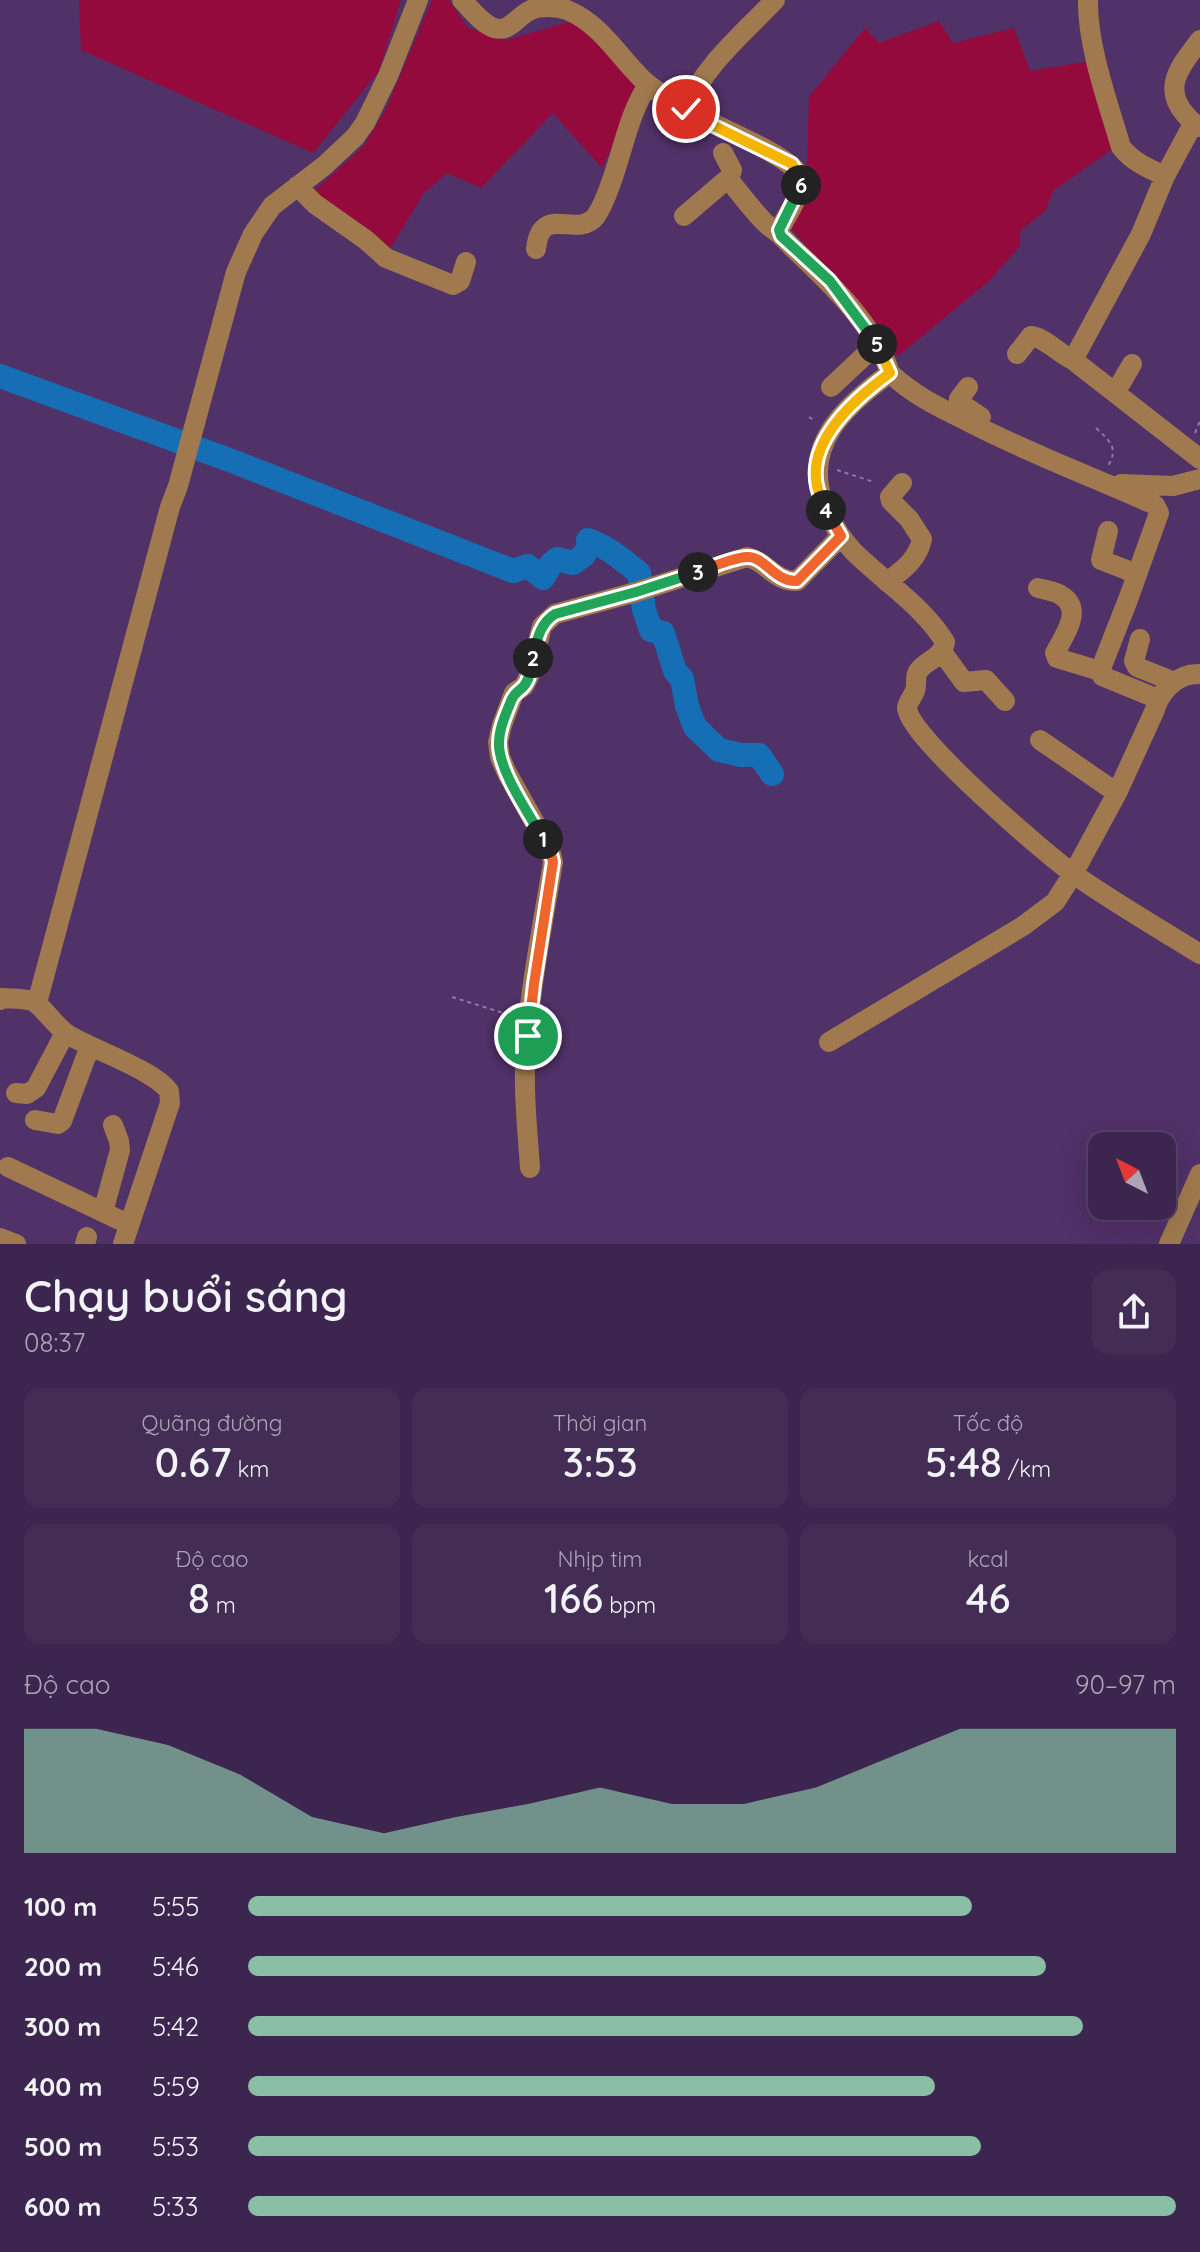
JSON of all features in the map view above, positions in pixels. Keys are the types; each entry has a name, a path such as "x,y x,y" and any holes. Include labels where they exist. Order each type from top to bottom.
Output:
{"street":[{"path":"37,1003 236,272 253,234 272,206 355,137 365,123 388,76 418,0"},
{"path":"462,0 495,28 508,28 534,8 558,7 571,12 612,43 648,85 708,123 792,164 801,178 801,187 779,230"},
{"path":"686,109 698,86 732,41 775,0"},
{"path":"1088,0 1095,51 1121,147 1128,157 1140,165 1165,176"},
{"path":"1073,360 1141,234 1165,176 1197,125 1180,108 1173,91 1178,73 1200,40"},
{"path":"536,249 537,235 549,224 585,223 593,219 606,199 638,100 648,85"},
{"path":"723,153 732,170 729,180"},
{"path":"729,180 768,225 779,230 790,245 830,281 877,344 890,373 914,394 1006,442 1158,508 1159,513 1100,671"},
{"path":"684,216 729,180"},
{"path":"297,186 315,204 399,265 453,285 460,281 466,262"},
{"path":"1017,354 1031,336 1037,336 1073,360 1200,459"},
{"path":"831,387 877,344"},
{"path":"1115,393 1132,364"},
{"path":"890,373 842,414 830,430 817,463 817,487 841,536 930,622 945,642 942,652 919,669 915,676 916,686 907,706 908,714 931,746 962,777 1073,874 1200,954"},
{"path":"968,387 959,399 960,403 982,417 986,432"},
{"path":"1105,483 1173,486 1200,479"},
{"path":"887,582 909,565 920,550 922,539 909,519 891,501 890,497 902,483"},
{"path":"1108,531 1101,560 1137,574"},
{"path":"530,1168 525,1066 553,862 550,850 507,773 498,742 514,693 524,686 530,674 542,626 555,614 747,557 756,559 776,576 797,581 841,536"},
{"path":"1038,588 1063,596 1071,606 1072,618 1055,653 1057,658 1100,671 1102,676 1164,692"},
{"path":"829,1042 1023,926 1055,902 1117,793 1164,692 1167,679 1137,667 1134,661 1140,639"},
{"path":"942,652 964,682 986,680 1005,701"},
{"path":"1164,692 1189,674 1200,674"},
{"path":"1040,740 1117,793"},
{"path":"0,999 37,1003 65,1033 161,1082 169,1091 170,1103 126,1234 103,1212 8,1167"},
{"path":"16,1093 27,1094 36,1088 65,1033"},
{"path":"35,1120 58,1124 62,1121 90,1046"},
{"path":"103,1212 120,1150 113,1125"},
{"path":"1169,1244 1200,1174"},
{"path":"0,1238 16,1244"}],"path":[{"path":"1096,428 1114,449 1105,483"},
{"path":"817,463 874,482"},
{"path":"452,997 530,1019"}],"shaded area":[{"path":"79,0 401,0 379,71 313,153 81,50"},
{"path":"432,0 449,0 468,28 506,40 576,20 641,88 602,168 553,113 481,188 447,173 424,193 388,252 314,191 363,147 385,111"},
{"path":"939,21 953,43 1014,28 1030,71 1090,61 1111,150 1053,191 1046,210 1020,231 1020,246 988,282 898,356 791,228 802,200 807,164 809,97 865,28 879,43"}],"waterway":[{"path":"0,376 232,461 513,571 528,566 543,578 557,559 573,563 583,556 589,547 588,540 602,546 639,573 644,610 651,630 663,633 675,671 682,679 695,727 719,750 759,755 772,774"}],"route":[{"path":"528,1036 553,862 550,850 507,773 498,742 514,693 524,686 530,674 542,626 555,614 747,557 756,559 776,576 797,581 841,536 817,487 817,463 830,430 842,414 890,373 877,344 830,281 781,236 779,230 801,187 797,170 792,164 686,109"}]}
